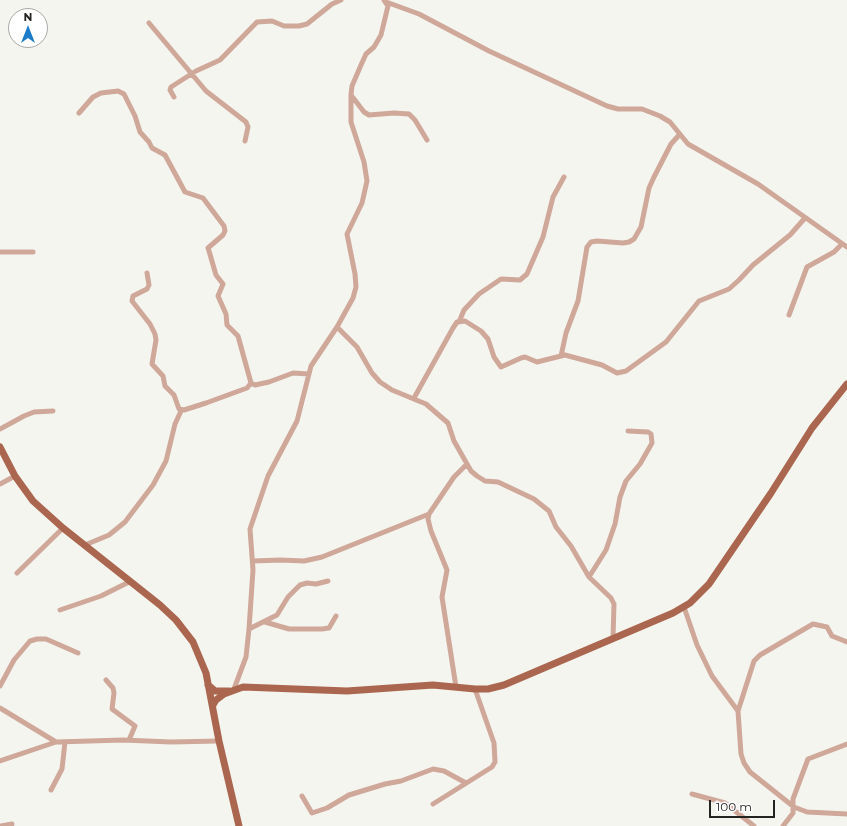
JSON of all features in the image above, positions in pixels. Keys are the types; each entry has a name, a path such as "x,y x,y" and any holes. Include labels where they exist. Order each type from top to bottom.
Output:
{"main road":[{"path":"208,685 215,691 249,687 347,691 416,685 475,689 504,685 673,613 684,607 702,593 709,584 771,493 812,428 847,385"},
{"path":"0,447 15,476 33,501 63,528 160,605 186,632 201,659 213,705 219,741 239,826"},
{"path":"213,705 216,700 232,690"}],"street":[{"path":"174,97 170,90 171,87 191,74 220,60 257,22 272,21 284,26 299,26 307,24 332,4 341,0"},
{"path":"232,690 246,656 253,561 250,529 268,476 297,421 309,374 318,355 337,327 353,298 356,287 347,234 362,203 368,181 364,162 351,122 351,95 352,86 360,64 366,54 382,35 388,6 385,1"},
{"path":"385,1 419,14 490,51 607,106 618,109 642,109 652,112 670,122 688,144 758,184 845,246 807,267 789,315"},
{"path":"150,23 206,91 246,122 248,127 245,141"},
{"path":"79,113 93,97 101,93 118,91 124,94 135,116 140,132 152,148 165,155 185,192 202,198 224,226 225,230 223,235 208,248 208,251 216,275 223,284 218,296 226,314 227,325 238,336 251,383"},
{"path":"351,95 364,112 369,115 394,113 409,114 415,120 427,140"},
{"path":"561,356 566,333 578,301 587,247 591,242 623,243 630,242 634,239 641,227 649,188 671,144 680,134"},
{"path":"414,398 453,328 459,322 464,310 479,294 501,279 520,280 527,274 543,237 551,200 564,177"},
{"path":"459,322 465,321 481,331 488,339 494,357 501,367 525,357 537,362 561,356 569,356 602,366 616,373 626,372 666,342 699,301 729,289 753,265 790,235 805,218"},
{"path":"0,252 32,252"},
{"path":"147,273 149,285 147,289 133,296 132,300 150,324 156,337 152,364 163,376 165,386 174,395 177,407 181,410"},
{"path":"337,327 357,347 372,373 380,382 392,390 426,404 448,423 454,442 471,471 485,481 498,482 544,505 552,515 556,527 571,546 589,577 611,598 614,604 613,638"},
{"path":"251,383 255,385 269,382 293,373 309,374"},
{"path":"85,545 109,534 125,522 153,485 166,461 175,424 181,410 246,388 251,383"},
{"path":"0,429 34,412 53,411"},
{"path":"589,577 606,550 615,524 620,497 626,481 640,464 652,444 651,434 648,432 628,431"},
{"path":"253,561 304,561 322,557 429,514 454,477 466,464"},
{"path":"0,484 15,476"},
{"path":"429,514 431,531 447,570 442,597 456,687"},
{"path":"17,573 63,528"},
{"path":"60,610 101,596 131,581"},
{"path":"249,629 277,615 288,597 300,585 307,583 316,584 328,581"},
{"path":"684,607 697,645 712,676 738,712"},
{"path":"265,622 289,629 322,629 329,628 336,616"},
{"path":"847,642 832,636 827,627 812,624 760,654 754,661 738,712 744,763 750,772 794,807 807,812 847,814"},
{"path":"0,686 14,660 30,641 46,639 78,653"},
{"path":"106,680 113,688 114,693 112,709 135,726 129,740"},
{"path":"433,804 492,767 495,762 494,743 475,689"},
{"path":"0,708 56,742"},
{"path":"0,761 20,756 56,742 129,740 171,742 219,741"},
{"path":"51,790 62,769 65,742"},
{"path":"783,826 790,818 794,807 793,799 808,759 847,744"},
{"path":"302,796 312,814 327,808 349,795 385,784 401,781 433,769 444,771 466,783"},
{"path":"692,794 725,803 754,826"},
{"path":"1,826 12,824"}]}
